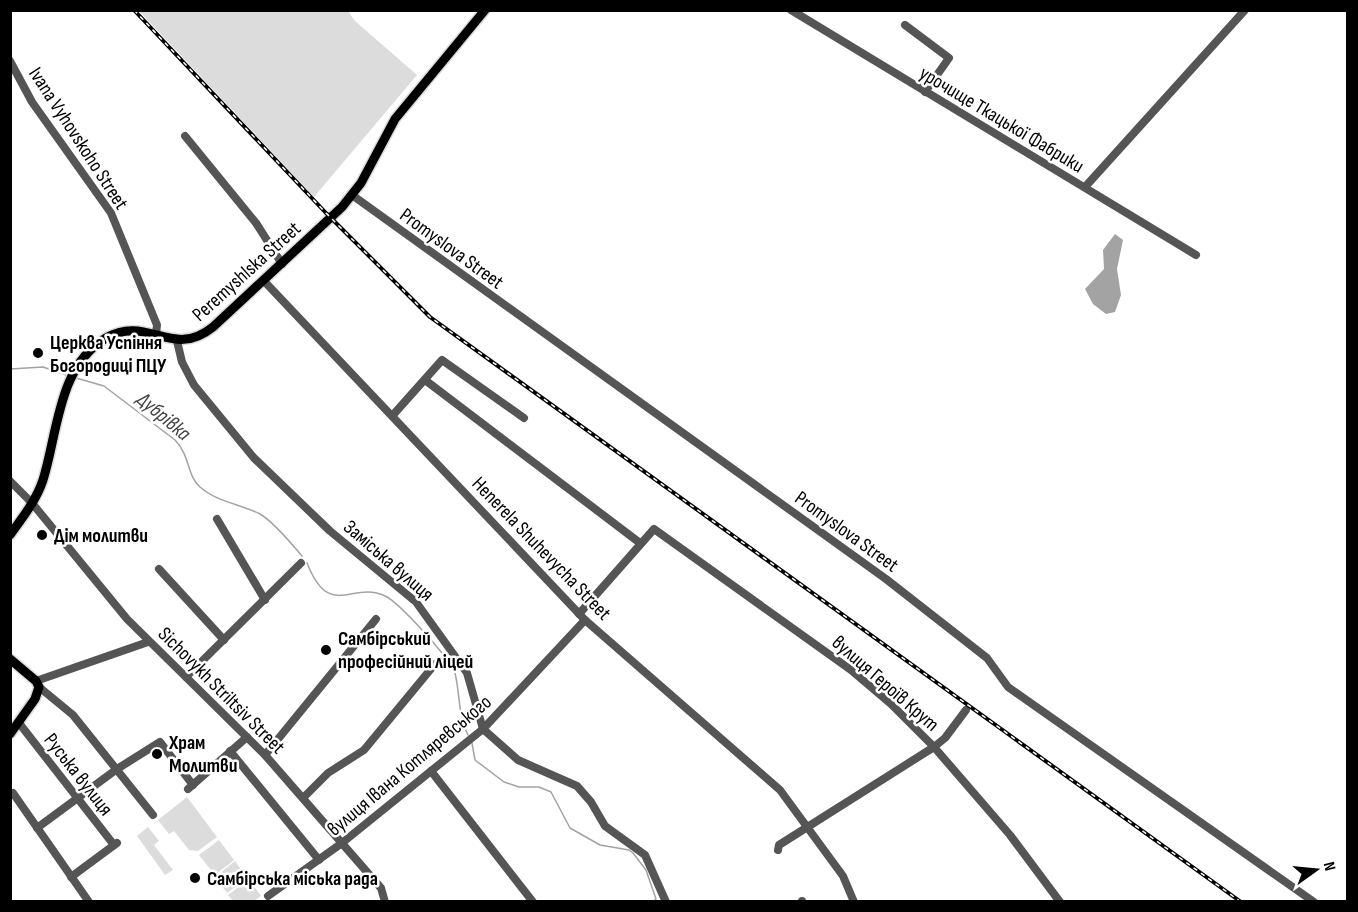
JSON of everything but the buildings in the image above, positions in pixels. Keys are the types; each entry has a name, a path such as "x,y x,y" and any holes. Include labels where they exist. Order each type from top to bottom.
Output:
{"main road":[{"name":"Peremyshlska Street","path":"10,535 33,503 42,482 70,380 78,362 97,344 123,331 141,330 177,340 191,340 205,334 342,207 352,195 398,114 485,10"},
{"path":"10,659 37,684 35,699 10,734"}],"street":[{"name":"урочище Ткацької Фабрики","path":"791,10 925,92 1088,184 1196,255"},
{"path":"1088,184 1245,10"},
{"path":"905,25 949,58 925,92"},
{"name":"Ivana Vyhovskoho Street","path":"10,61 32,102 111,213 157,325 156,334"},
{"path":"185,136 256,223 282,264"},
{"name":"Promyslova Street","path":"352,195 886,579 987,658 1008,687 1314,902"},
{"name":"Henerela Shuhevycha Street","path":"264,281 582,617 773,783 843,876 854,902"},
{"name":"Заміська вулиця","path":"177,340 182,362 194,385 254,458 330,531 416,602 467,673 483,729"},
{"path":"393,415 425,380 436,364 445,361 524,418"},
{"path":"425,380 640,543"},
{"name":"Sichovykh Striltsiv Street","path":"10,481 33,503 148,642 247,737 304,797 381,888 385,902"},
{"path":"217,519 265,600"},
{"name":"вулиця Івана Котляревського","path":"268,896 342,843 483,729 582,617 640,543 654,529"},
{"name":"вулиця Героїв Крут","path":"654,529 851,670 891,704 934,747 1023,850 1060,902"},
{"path":"186,677 301,563"},
{"path":"159,569 224,640"},
{"path":"265,755 376,618"},
{"path":"148,642 37,684 74,716 153,816"},
{"path":"304,797 328,773 364,750 435,664"},
{"path":"778,850 779,845 807,826 934,747 945,738 966,710"},
{"name":"Руська вулиця","path":"19,723 115,844 71,877"},
{"path":"483,729 518,760 577,786 585,793 605,826 645,855 666,902"},
{"path":"37,828 117,769 160,742 191,787 247,737"},
{"path":"230,752 319,860"},
{"path":"431,771 533,902"},
{"path":"13,793 89,902"}],"shaded area":[{"path":"139,11 348,11 355,21 417,75 314,197"},
{"path":"1115,234 1123,240 1117,269 1121,295 1115,312 1106,314 1093,304 1085,289 1104,269 1103,250"},
{"path":"187,797 217,837 198,851 189,850 174,831 169,834 158,820"},
{"path":"148,827 159,841 154,845 173,870 165,875 137,836"},
{"path":"219,840 234,860 215,875 199,855"},
{"path":"235,861 247,878 227,893 215,877"},
{"path":"249,879 261,896 254,901 233,901 228,895"}],"waterway":[{"name":"Дубрівка","path":"10,369 43,367 66,375"},
{"name":"Дубрівка","path":"76,378 104,386 175,440 200,487 221,499 265,517 302,556"},
{"name":"Дубрівка","path":"307,563 324,590 333,595 373,592 385,596 413,620 452,666 468,735"},
{"name":"Дубрівка","path":"472,743 475,760 504,782 519,787 539,787 551,792 570,828 600,845 629,850 633,853 646,870 656,899 653,902"}],"railway":[{"path":"134,10 326,213 430,317 1241,902"}],"place":[{"name":"Церква Успіння Богородиці ПЦУ","path":"38,353"},
{"name":"Дім молитви","path":"42,535"},
{"name":"Самбірський професійний ліцей","path":"326,650"},
{"name":"Храм Молитви","path":"157,754"},
{"name":"Самбірська міська рада","path":"195,878"}]}
